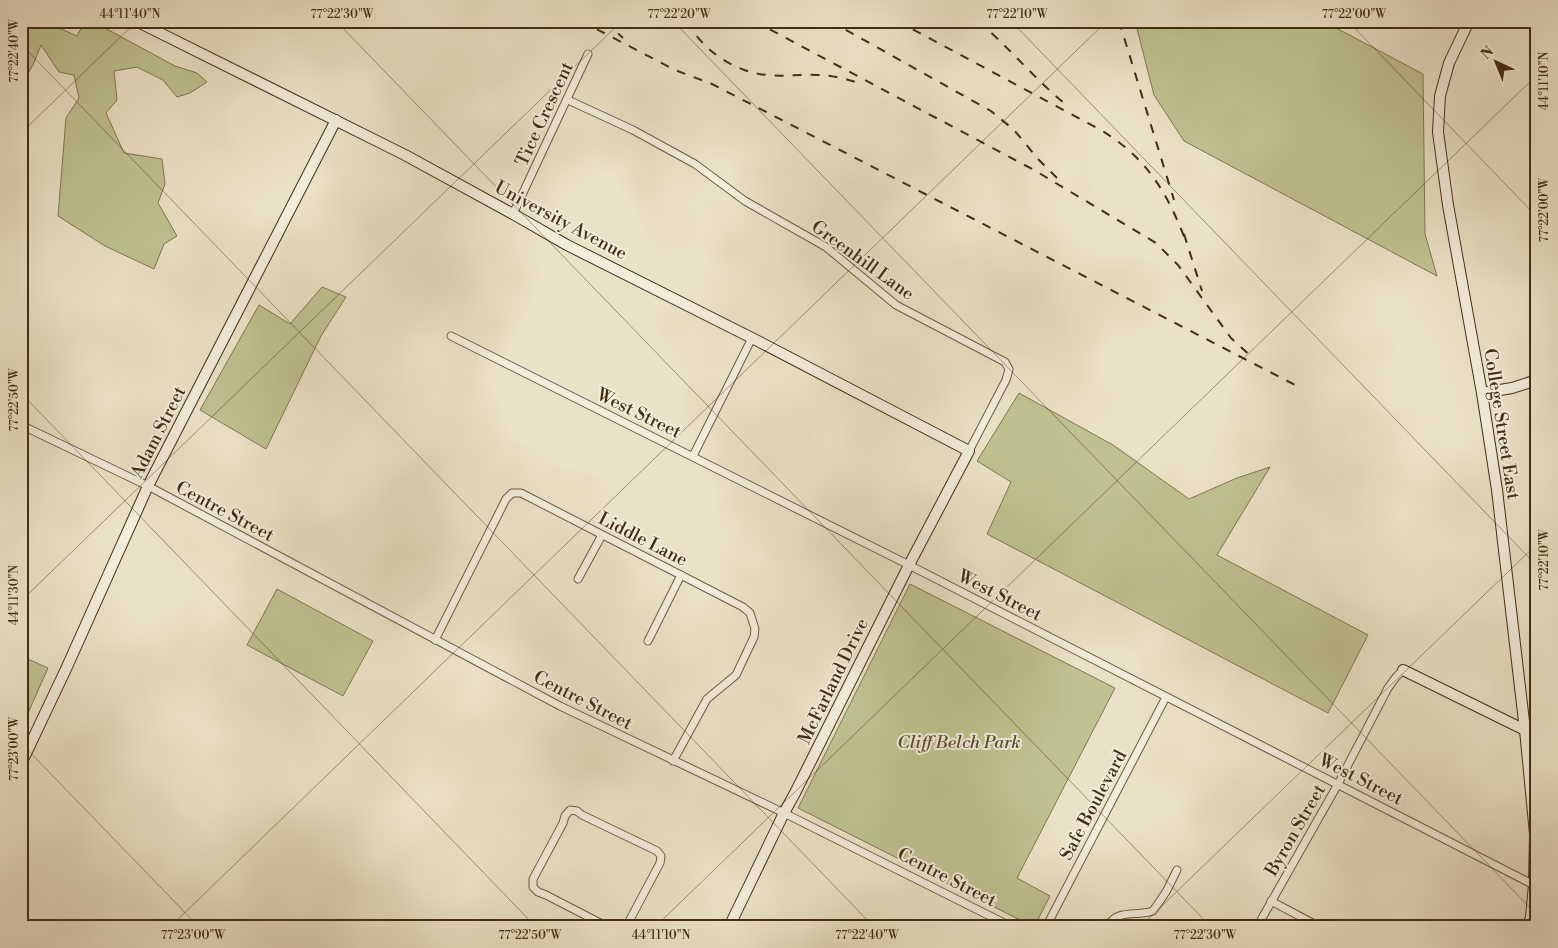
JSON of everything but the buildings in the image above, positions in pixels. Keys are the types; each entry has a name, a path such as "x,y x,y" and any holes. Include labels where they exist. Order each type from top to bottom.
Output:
{"street":[{"name":"University Avenue","path":"136,21 405,155 567,246 752,338 969,451"},
{"name":"College Street East","path":"1469,21 1449,63 1440,96 1438,132 1448,205 1482,393 1497,490 1525,730 1534,834 1534,886 1531,917 1528,927"},
{"name":"Tice Crescent","path":"513,214 588,54"},
{"name":"Greenhill Lane","path":"568,100 633,130 695,164 744,201 826,247 896,305 1005,362 1009,369 1006,380 969,451"},
{"name":"Adam Street","path":"21,764 148,486 336,120"},
{"name":"West Street","path":"451,336 693,456 1338,784 1534,886"},
{"path":"693,456 752,338"},
{"path":"1482,393 1512,388 1537,380"},
{"name":"Centre Street","path":"21,425 148,486 560,706 784,813 1012,927"},
{"name":"McFarland Drive","path":"729,927 784,813 969,451"},
{"name":"Liddle Lane","path":"435,640 506,499 512,493 521,493 743,606 750,613 755,629 754,637 736,675 707,699 673,761"},
{"path":"578,579 602,535"},
{"path":"648,641 681,575"},
{"path":"1403,670 1525,730"},
{"name":"Byron Street","path":"1257,927 1338,784 1388,688 1396,676 1403,670"},
{"name":"Safe Boulevard","path":"1046,927 1166,697"},
{"path":"608,927 538,892 533,887 533,879 563,823 564,816 570,810 577,810 582,815 657,851 661,856 660,863 626,927"},
{"path":"1107,927 1116,916 1153,911 1166,892 1176,870"},
{"path":"1271,902 1320,927"}],"green space":[{"path":"21,21 43,21 77,36 85,21 92,21 175,66 197,73 207,82 190,93 177,97 163,80 137,67 114,71 117,100 106,113 124,153 162,159 165,184 158,203 177,236 164,244 154,269 105,246 58,216 66,118 79,98 74,75 59,72 41,45 33,65 21,85"},
{"path":"1135,21 1323,21 1423,74 1425,234 1437,276 1184,141 1154,95"},
{"path":"322,287 346,297 321,336 266,449 200,410 259,305 290,324"},
{"path":"1019,393 1113,445 1189,499 1237,478 1270,467 1217,555 1368,635 1328,713 987,534 1011,482 977,461"},
{"name":"Cliff Belch Park","path":"910,584 1115,688 1017,878 1050,896 1034,927 798,808"},
{"path":"277,589 373,641 343,696 247,645"},
{"path":"21,656 48,668 21,729"}],"railway":[{"path":"581,21 675,70 712,84 1299,387"},
{"path":"605,21 623,38"},
{"path":"687,21 693,32 710,50 720,58 743,69 773,76 828,76 862,84"},
{"path":"754,21 1034,170 1156,243 1178,265 1231,338 1254,359"},
{"path":"830,21 991,111 1014,130 1057,178"},
{"path":"897,21 1115,139 1141,163 1162,190 1185,239"},
{"path":"978,21 1069,107"},
{"path":"1119,21 1174,200"},
{"path":"1184,234 1202,291"}]}
